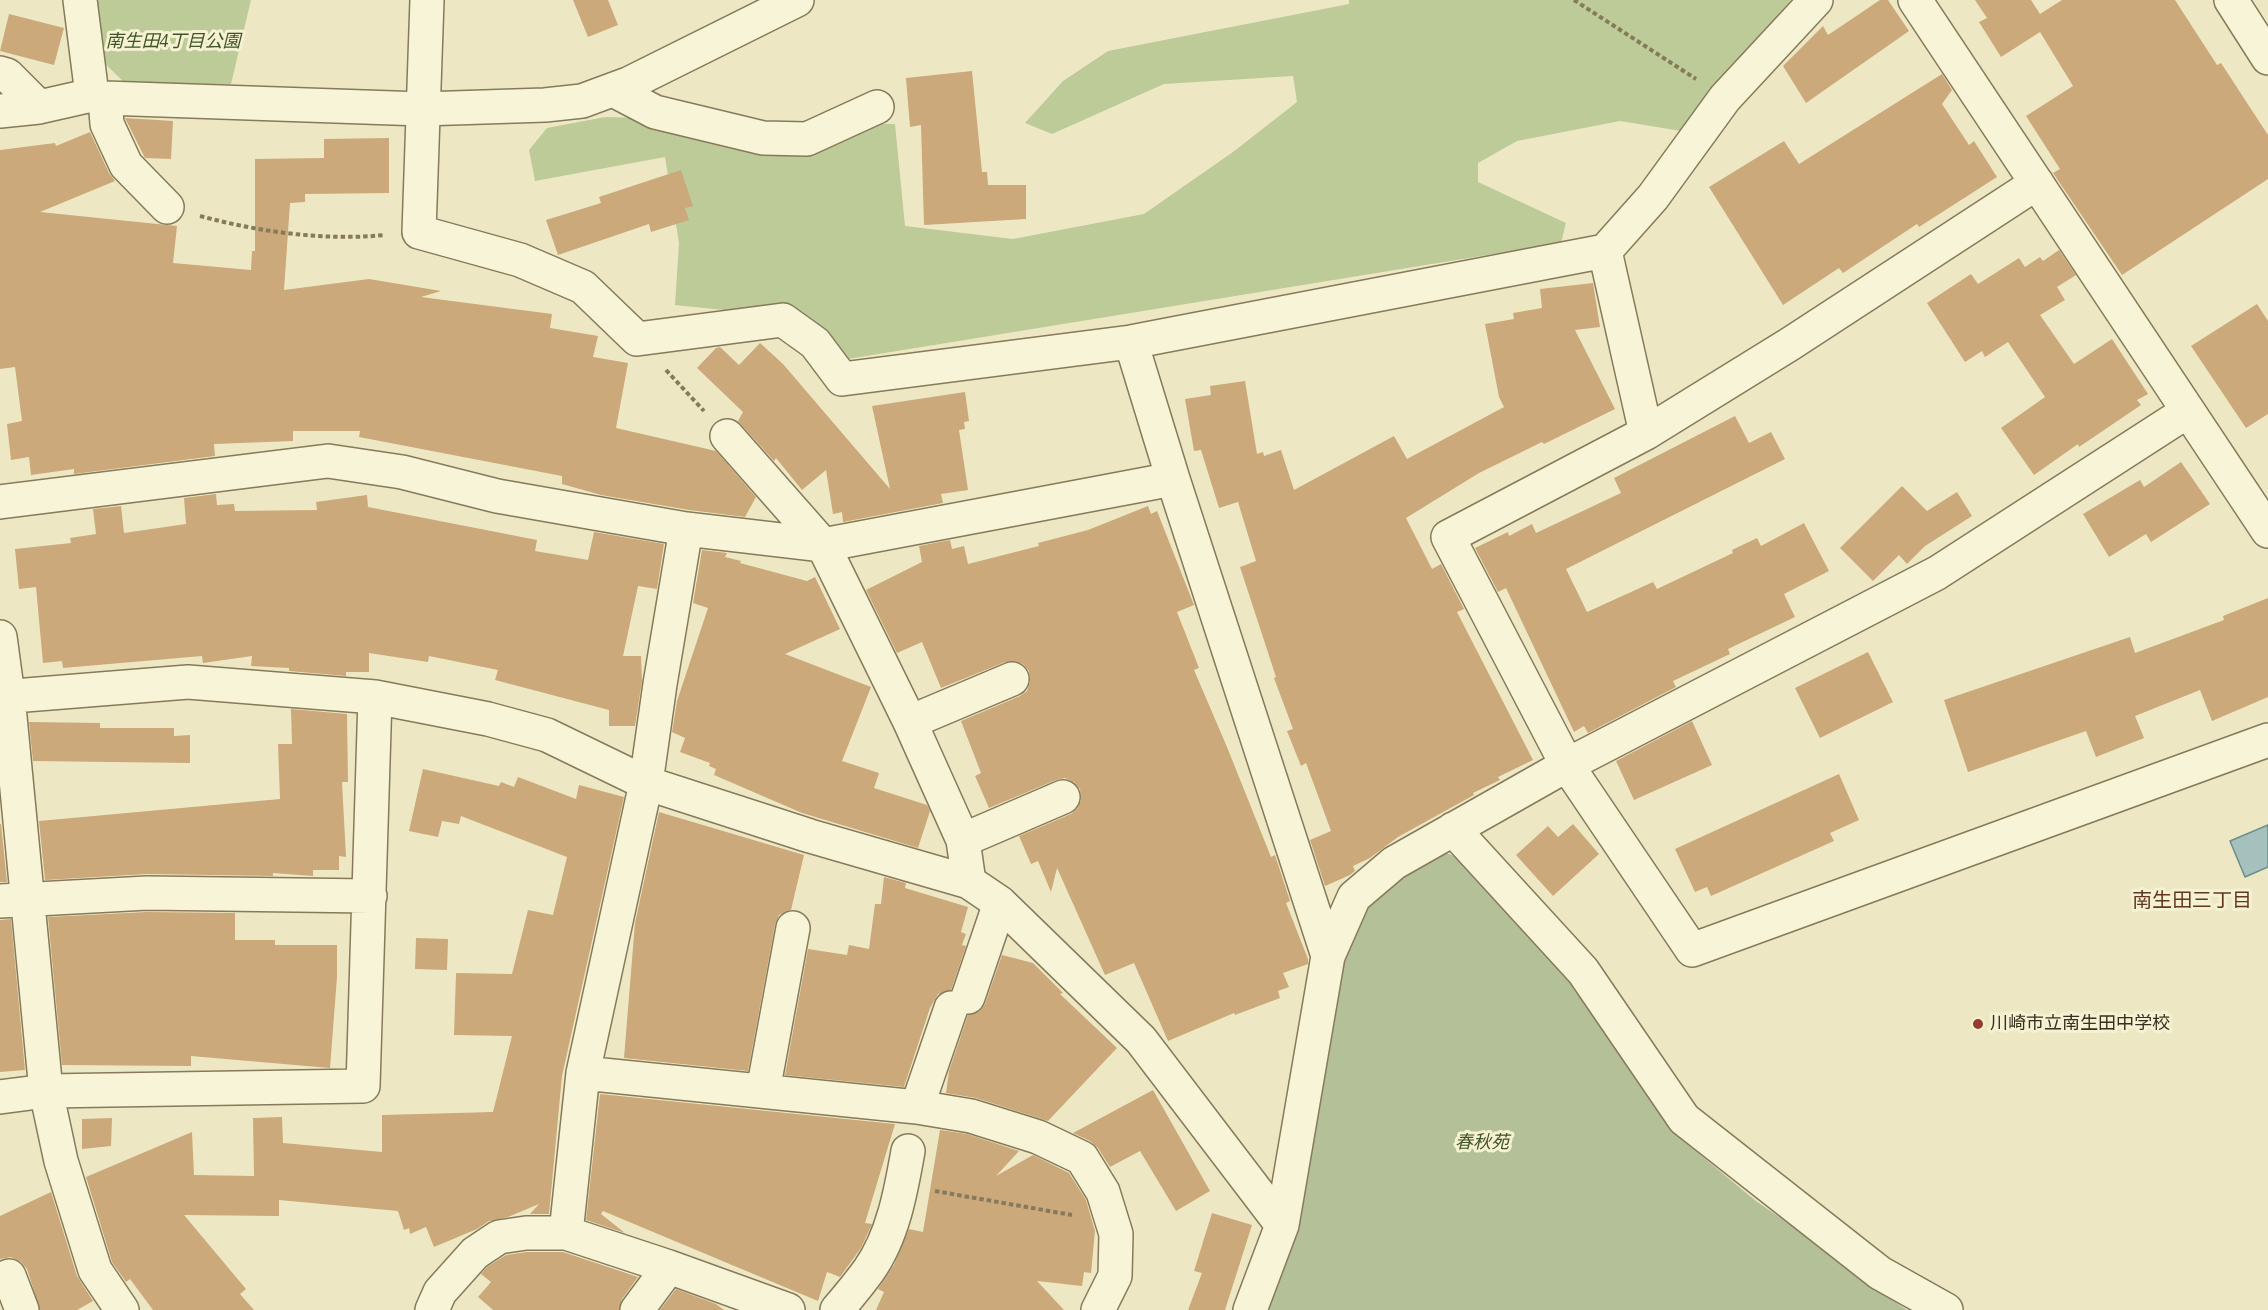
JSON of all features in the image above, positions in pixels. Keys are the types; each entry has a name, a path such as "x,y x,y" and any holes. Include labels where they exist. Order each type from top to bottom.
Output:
{"street":[{"path":"80,0 98,97 107,124 126,165 167,207"},
{"path":"427,0 419,232 520,260 583,287 637,339 783,320 815,343 842,379 1131,342 1605,251 1653,197 1725,98 1816,0"},
{"path":"0,111 98,97 422,109 545,105 582,101 613,90 797,0"},
{"path":"1915,0 2268,531"},
{"path":"2231,0 2268,58"},
{"path":"0,73 7,75 39,107"},
{"path":"613,90 655,112 763,138 807,139 877,107"},
{"path":"2037,183 1800,337 1646,433 1448,537 1567,765 1692,951 2268,741"},
{"path":"1605,251 1646,433"},
{"path":"1131,342 1328,957"},
{"path":"1250,1310 1282,1225 1328,957 1354,897 1394,863 1567,765 1937,573 2188,411"},
{"path":"727,436 823,545 910,722 963,840 969,882"},
{"path":"0,502 328,461 402,472 497,496 686,529 823,545 1173,479"},
{"path":"566,1233 583,1073 646,783 686,529"},
{"path":"0,637 13,899 46,1091 61,1161 95,1270 122,1310"},
{"path":"910,722 1012,679"},
{"path":"4,697 188,682 375,697 488,719 547,735 646,783 810,836 969,882 1000,903 1141,1040 1282,1225"},
{"path":"0,1097 46,1091 363,1086 375,697"},
{"path":"963,840 1063,797"},
{"path":"1453,829 1583,971 1684,1119 1880,1274 1936,1307"},
{"path":"13,899 147,893 370,897"},
{"path":"917,1107 1000,903"},
{"path":"763,1091 793,928"},
{"path":"583,1073 917,1107 971,1116 1038,1137 1082,1158 1103,1192 1116,1234 1115,1276 1098,1310"},
{"path":"837,1310 870,1269 887,1234 902,1185 908,1151"},
{"path":"432,1310 440,1292 475,1253 499,1237 526,1233 566,1233 788,1310"},
{"path":"637,1310 669,1267"},
{"path":"0,1280 9,1276 22,1310"}],"path":[{"path":"1574,0 1725,98"},
{"path":"167,207 227,223 305,236 355,238 419,232"},
{"path":"637,339 727,436"},
{"path":"902,1185 1078,1216"}],"green space":[{"name":"南生田4丁目公園","path":"95,0 251,0 231,84 125,83 98,57"},
{"path":"1349,0 1791,0 1681,131 1620,121 1517,141 1478,163 1478,182 1566,223 1561,243 848,359 782,316 675,305 679,243 665,157 535,181 529,150 547,128 605,117 895,124 905,226 1013,239 1144,214 1233,152 1297,102 1293,76 1164,84 1052,134 1025,123 1063,81 1108,51 1349,4"},
{"name":"春秋苑","path":"1444,852 1459,858 1567,977 1574,990 1613,1038 1676,1135 1756,1201 1818,1244 1858,1277 1907,1310 1262,1310 1348,936 1374,899"}],"water":[{"path":"2268,825 2268,867 2245,877 2230,841"}],"building":[{"path":"573,0 608,0 618,25 588,37"},
{"path":"1880,0 1888,0 1909,31 1806,103 1783,66 1823,26 1828,35"},
{"path":"1975,0 2031,0 2040,14 2062,0 2175,0 2217,65 2221,63 2268,135 2268,179 2122,275 2053,173 2060,169 2026,116 2073,86 2040,32 2001,57 1979,22 1987,18"},
{"path":"9,14 64,28 54,65 0,51"},
{"path":"972,71 982,172 987,172 988,185 1026,185 1026,219 924,225 921,125 910,127 906,78"},
{"path":"1942,74 1952,90 1942,104 1969,145 1974,141 1997,177 1919,227 1917,224 1843,273 1839,268 1783,305 1709,187 1784,141 1799,164"},
{"path":"125,118 173,121 171,159 145,158"},
{"path":"90,132 115,181 40,212 177,226 173,263 251,270 252,251 255,251 255,159 324,158 324,139 389,138 389,193 305,194 305,202 290,203 284,290 369,279 441,291 421,297 552,314 550,328 598,336 593,357 628,363 616,428 716,451 756,497 745,517 601,495 562,484 562,476 359,437 360,431 293,431 293,441 214,444 215,456 74,474 74,469 31,475 29,457 11,460 7,424 22,421 15,367 0,369 0,150 55,143 56,146"},
{"path":"681,170 693,206 685,208 689,220 651,232 649,224 558,255 546,220 601,203 599,197"},
{"path":"2059,250 2076,275 2057,287 2065,300 2040,315 2074,364 2112,339 2148,394 2137,400 2141,405 2079,447 2078,444 2034,475 2001,428 2045,397 2008,342 1985,357 1982,351 1965,362 1927,303 1971,274 1978,284 2019,258 2025,267 2040,257 2043,261"},
{"path":"1593,283 1600,327 1575,330 1615,409 1479,473 1406,518 1432,569 1441,564 1464,609 1457,612 1533,760 1498,777 1500,780 1473,793 1474,795 1398,837 1370,858 1353,866 1355,871 1350,875 1325,886 1310,840 1331,831 1306,763 1301,766 1287,731 1293,729 1274,678 1276,677 1240,567 1256,561 1238,502 1219,508 1201,450 1194,451 1185,399 1211,395 1210,386 1245,381 1257,454 1263,452 1264,456 1281,450 1294,490 1394,436 1407,459 1504,407 1499,397 1485,324 1514,319 1513,313 1542,308 1540,289"},
{"path":"2257,304 2268,321 2268,414 2246,428 2191,346"},
{"path":"760,343 783,364 890,489 872,406 965,392 969,421 964,422 965,429 959,430 968,490 941,494 943,503 843,522 842,512 833,514 826,470 802,490 776,458 774,461 738,421 743,412 697,368 716,348 720,347 739,365"},
{"path":"1735,416 1749,443 1771,432 1785,459 1566,569 1587,612 1653,582 1657,589 1733,553 1732,550 1757,538 1761,546 1804,523 1829,571 1784,594 1795,617 1728,649 1730,654 1673,681 1676,687 1588,733 1584,726 1574,732 1506,588 1498,592 1475,548 1508,532 1509,536 1532,524 1536,533 1621,493 1614,478"},
{"path":"2181,462 2210,504 2151,542 2146,534 2109,557 2083,514 2140,480 2144,487"},
{"path":"1902,486 1927,511 1957,492 1972,516 1925,546 1907,564 1899,555 1873,581 1840,548"},
{"path":"216,494 217,505 234,504 235,511 317,510 316,502 367,495 368,507 537,540 535,551 588,560 594,532 664,544 657,589 638,586 623,656 641,656 642,681 635,726 609,726 609,710 495,680 498,670 429,656 428,662 369,653 369,672 346,672 346,676 289,671 289,668 251,666 252,656 203,663 202,656 63,668 62,661 43,663 36,587 19,589 15,549 71,543 70,538 96,534 93,509 121,506 124,533 186,524 184,498"},
{"path":"1148,506 1151,514 1157,511 1194,605 1177,612 1199,668 1194,670 1271,857 1275,855 1290,901 1286,903 1308,959 1308,964 1283,973 1289,987 1278,991 1280,998 1235,1015 1234,1013 1168,1041 1134,963 1105,975 1057,868 1051,892 1038,861 1031,864 1019,836 1071,814 1078,808 1081,800 1080,789 1074,782 1065,778 989,808 975,776 981,773 961,721 1027,691 1030,682 1029,671 1023,664 1015,661 1005,662 941,688 922,642 897,653 866,590 922,562 919,546 950,540 952,549 964,546 968,564 1039,546 1038,543 1088,530"},
{"path":"702,550 727,553 725,557 741,561 740,563 807,581 815,577 840,629 785,654 871,687 842,761 879,773 874,788 927,805 930,811 918,848 802,813 714,775 716,769 709,766 710,763 680,752 685,738 672,732 677,701 708,608 693,603"},
{"path":"2268,598 2268,697 2212,721 2200,690 2135,716 2144,738 2096,757 2086,731 1968,772 1944,700 2130,637 2135,653 2224,620 2223,616"},
{"path":"1868,652 1893,702 1820,738 1795,688"},
{"path":"291,709 347,714 348,782 342,782 346,857 339,856 339,870 313,870 313,876 273,873 273,876 147,874 45,880 39,821 280,799 278,744 292,744"},
{"path":"1692,721 1712,765 1634,800 1616,761"},
{"path":"29,722 100,723 100,728 174,728 174,736 190,735 190,763 33,761"},
{"path":"423,769 499,786 501,782 514,787 518,777 576,799 579,785 624,797 562,1076 549,1214 530,1214 539,1204 508,1217 489,1221 477,1229 434,1247 426,1227 410,1234 409,1228 404,1230 398,1211 279,1200 279,1216 184,1215 246,1289 240,1294 254,1310 153,1310 130,1279 126,1282 112,1262 86,1177 192,1132 194,1175 254,1176 253,1118 282,1117 283,1143 382,1152 382,1115 493,1112 512,1036 454,1035 456,973 512,974 528,910 553,915 567,857 461,816 459,824 442,821 438,837 409,831"},
{"path":"1839,774 1859,820 1830,833 1834,841 1711,896 1707,887 1695,892 1675,849"},
{"path":"659,812 804,855 791,910 779,915 775,925 748,1071 624,1058 635,923"},
{"path":"1,824 7,882 0,882"},
{"path":"1573,824 1599,854 1553,896 1516,855 1548,826 1558,837"},
{"path":"884,877 906,883 905,888 968,907 961,932 966,934 962,945 966,946 951,990 938,994 930,1008 904,1087 785,1075 808,949 847,955 849,945 869,949 875,904 881,904"},
{"path":"147,912 235,913 235,940 275,940 275,945 337,945 337,977 330,1068 191,1056 191,1066 62,1065 48,917"},
{"path":"11,919 25,1070 0,1072 0,920"},
{"path":"416,938 448,939 447,970 415,969"},
{"path":"1002,955 1033,963 1063,993 1060,994 1117,1048 1048,1121 976,1098 946,1093 949,1071 968,1015 980,1011 985,1004"},
{"path":"1153,1090 1210,1191 1176,1211 1140,1151 1110,1167 1098,1148 1090,1141 1073,1133"},
{"path":"600,1094 895,1124 865,1223 872,1224 861,1248 840,1277 827,1272 818,1301 603,1211 601,1214 625,1233 586,1220"},
{"path":"112,1118 111,1146 82,1149 82,1119"},
{"path":"940,1130 967,1134 1019,1151 996,1176 1033,1155 1069,1173 1086,1200 1095,1231 1091,1273 1084,1272 1082,1286 1037,1281 1064,1310 876,1310 884,1292 878,1289 894,1265 909,1229 923,1232"},
{"path":"51,1192 77,1276 93,1301 77,1310 40,1310 27,1269 21,1262 11,1257 0,1259 0,1216"},
{"path":"1212,1213 1252,1225 1225,1310 1188,1310 1202,1273 1194,1271"},
{"path":"527,1252 563,1252 638,1277 622,1299 619,1310 493,1310 478,1297 491,1282 481,1274 487,1267 506,1255"},
{"path":"676,1289 716,1304 724,1310 660,1310"}],"place":[{"name":"川崎市立南生田中学校","path":"1978,1024"}],"district":[{"name":"南生田三丁目","path":"2192,902"}]}
